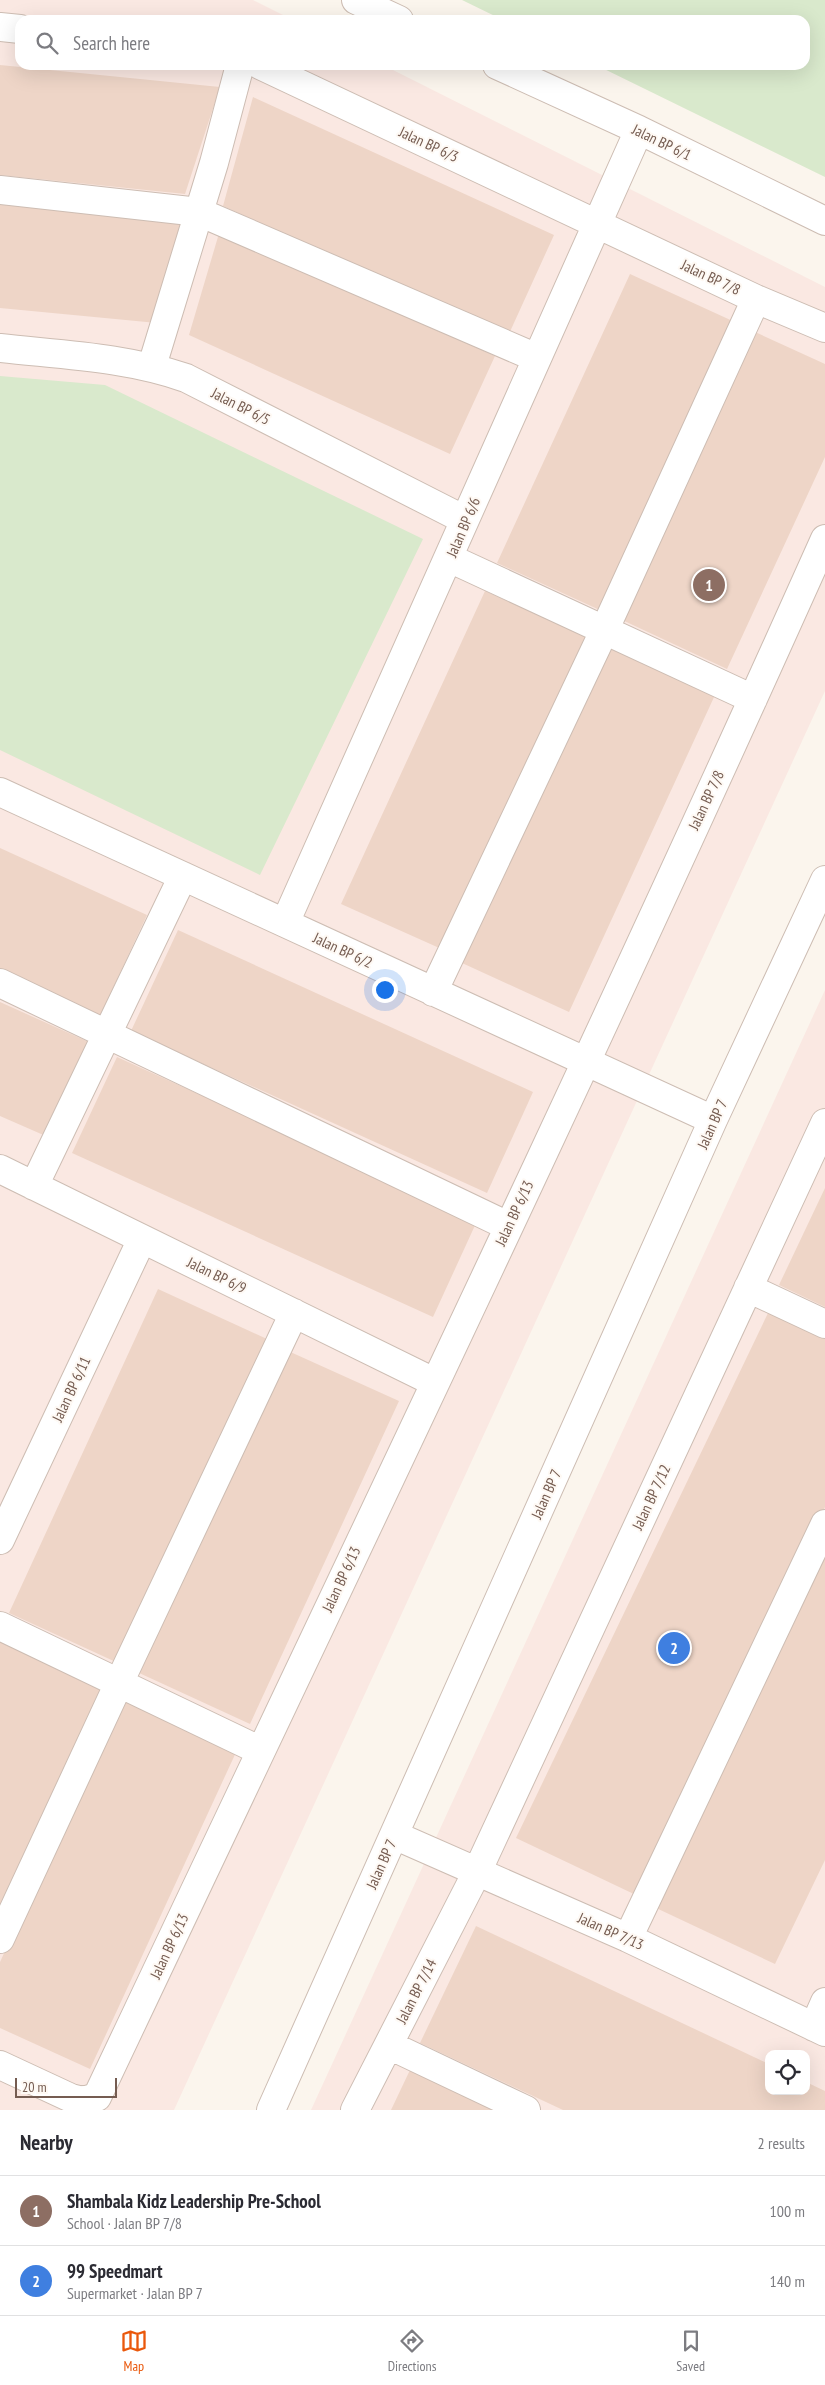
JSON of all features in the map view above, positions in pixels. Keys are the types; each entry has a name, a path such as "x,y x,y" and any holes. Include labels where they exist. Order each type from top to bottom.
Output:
{"street":[{"path":"356,0 388,15"},
{"path":"0,27 15,28"},
{"path":"152,366 199,212 239,70"},
{"name":"Jalan BP 6/3","path":"271,70 597,223"},
{"name":"Jalan BP 6/1","path":"508,70 639,130 825,221"},
{"name":"Jalan BP 6/6","path":"285,922 639,130"},
{"path":"0,190 199,212 537,358"},
{"name":"Jalan BP 7/8","path":"597,223 756,299 825,328"},
{"path":"433,992 604,631 756,299"},
{"name":"Jalan BP 6/5","path":"0,348 152,366 186,378 465,520"},
{"name":"Jalan BP 7/8","path":"585,1061 753,699 825,538"},
{"path":"449,558 753,699"},
{"name":"Jalan BP 6/2","path":"0,792 713,1120"},
{"path":"34,1186 183,876"},
{"name":"Jalan BP 7","path":"271,2110 713,1120 825,880"},
{"path":"0,983 508,1226"},
{"name":"Jalan BP 6/13","path":"0,2065 71,2098 83,2101 97,2098 585,1061"},
{"name":"Jalan BP 7/12","path":"477,1872 825,1123"},
{"name":"Jalan BP 6/9","path":"0,1169 434,1382"},
{"name":"Jalan BP 6/11","path":"0,1540 142,1238"},
{"path":"748,1288 825,1324"},
{"path":"0,1939 118,1683 294,1313"},
{"path":"628,1938 825,1524"},
{"path":"0,1626 261,1751"},
{"name":"Jalan BP 7/13","path":"394,1835 628,1938 819,2030"},
{"name":"Jalan BP 7/14","path":"355,2110 477,1872"},
{"path":"819,2030 825,2002"},
{"path":"389,2045 526,2110"}],"shaded area":[{"path":"0,0 253,0 283,15 15,15 15,70 393,70 825,287 825,691 174,2110 0,2110"},
{"path":"825,990 825,2110 311,2110"}],"green space":[{"path":"462,0 825,0 825,177 606,70 810,70 810,15 493,15"},
{"path":"0,376 105,385 423,539 260,875 0,750"}],"building":[{"path":"0,65 15,66 15,70 50,70 220,87 185,194 0,175"},
{"path":"253,97 554,235 508,336 223,206"},
{"path":"0,202 186,220 157,323 0,308"},
{"path":"220,230 495,356 450,454 189,335"},
{"path":"630,274 737,323 604,612 497,563"},
{"path":"753,331 825,364 825,457 727,669 620,619"},
{"path":"485,591 590,638 446,951 341,904"},
{"path":"608,647 715,695 569,1012 462,963"},
{"path":"0,848 147,915 100,1016 0,970"},
{"path":"178,930 533,1092 487,1193 131,1031"},
{"path":"0,1002 91,1043 48,1137 0,1116"},
{"path":"117,1057 477,1221 433,1317 72,1153"},
{"path":"825,1188 825,1307 779,1285"},
{"path":"158,1289 267,1339 118,1663 9,1613"},
{"path":"769,1311 825,1338 825,1507 638,1896 516,1838"},
{"path":"286,1350 399,1401 250,1724 137,1672"},
{"path":"825,1549 825,1860 775,1964 654,1907"},
{"path":"0,1640 108,1689 0,1922"},
{"path":"123,1695 238,1748 90,2069 0,2028 0,1962"},
{"path":"476,1926 765,2062 765,2095 810,2095 810,2084 825,2091 825,2110 563,2110 420,2043"},
{"path":"410,2070 495,2110 391,2110"}],"place":[{"name":"Shambala Kidz Leadership Pre-School","path":"709,585"},
{"name":"99 Speedmart","path":"674,1648"}]}
